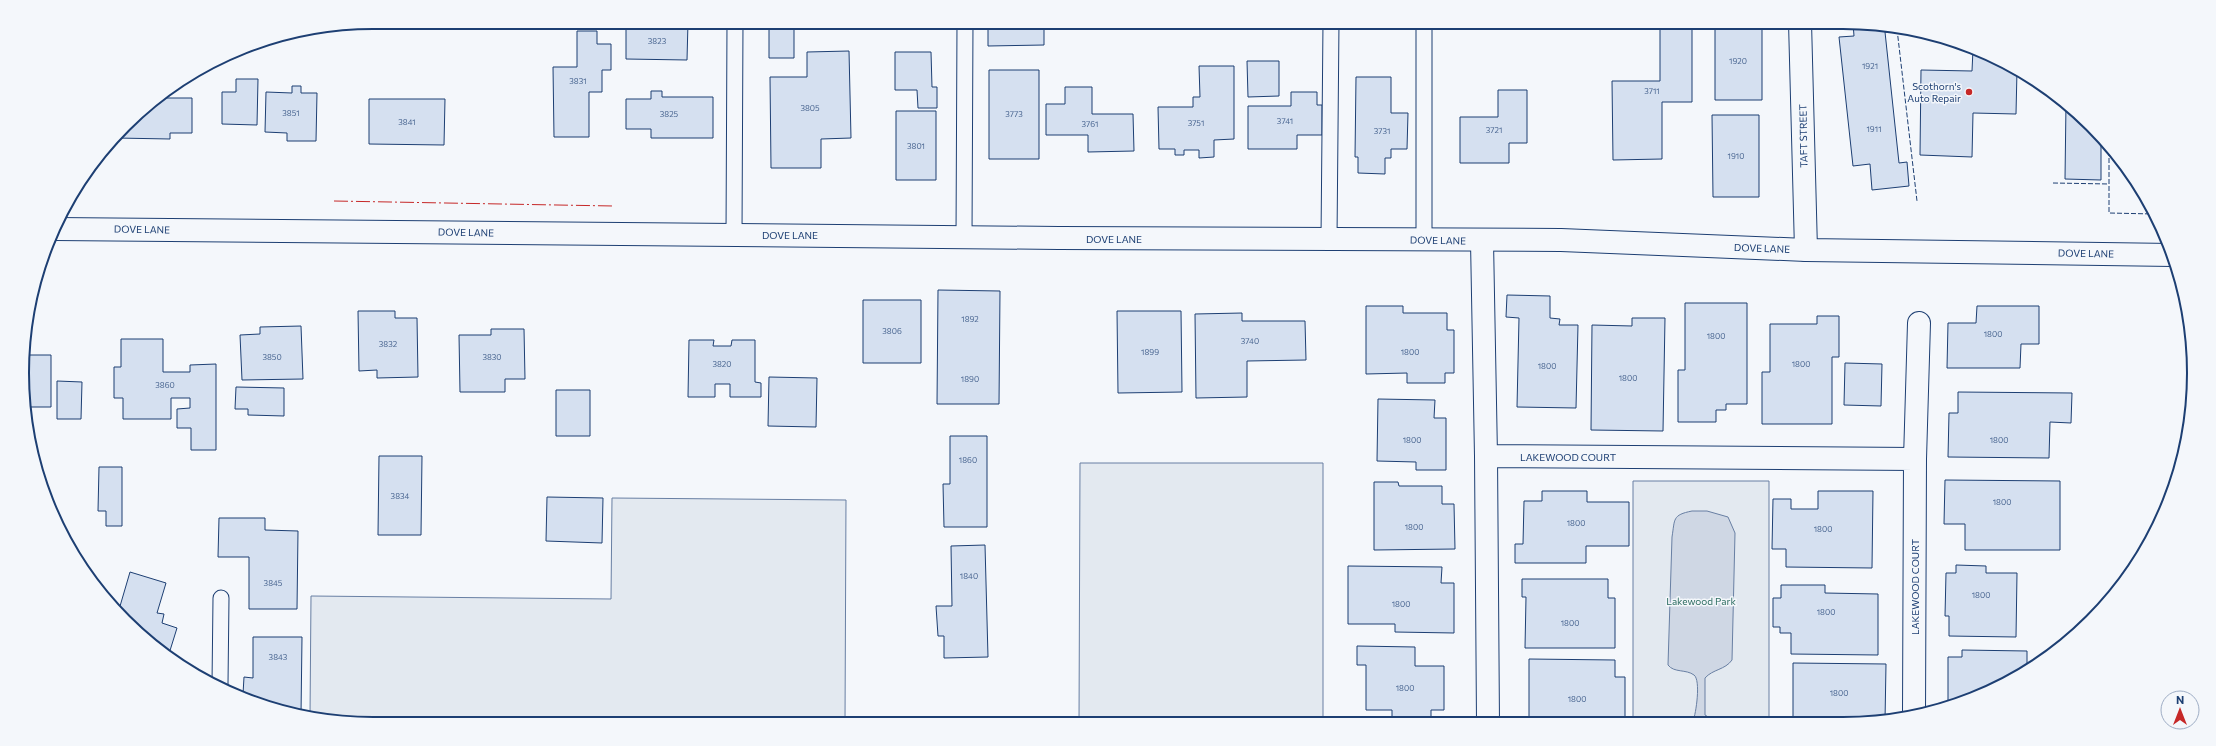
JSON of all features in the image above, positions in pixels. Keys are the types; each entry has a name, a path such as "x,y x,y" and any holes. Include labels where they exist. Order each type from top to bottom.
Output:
{"street":[{"name":"TAFT STREET","path":"1800,29 1806,250"},
{"name":"DOVE LANE","path":"60,229 1482,241 1561,240 1806,250 2166,255"},
{"path":"1482,241 1486,456 1488,717"},
{"name":"LAKEWOOD COURT","path":"1914,709 1915,459 1919,323"},
{"name":"LAKEWOOD COURT","path":"1486,456 1915,459"}],"lane":[{"path":"734,235 735,29"},
{"path":"964,237 965,29"},
{"path":"1329,239 1331,29"},
{"path":"1424,29 1424,240"},
{"path":"220,681 221,598"}],"green space":[{"path":"1080,463 1323,463 1323,717 1079,717"},
{"name":"Lakewood Park","path":"1633,481 1769,481 1769,717 1633,717"},
{"path":"612,498 846,500 845,717 373,717 328,714 310,711 311,596 611,599"}],"shaded area":[{"path":"1692,511 1707,511 1728,517 1735,533 1732,660 1726,666 1705,678 1705,715 1708,717 1694,717 1698,690 1694,675 1673,669 1668,665 1672,537 1674,522 1678,516"}],"building":[{"path":"626,29 688,29 687,60 626,59"},
{"path":"769,29 794,29 794,58 769,58"},
{"path":"988,29 1044,29 1044,45 988,46"},
{"path":"1660,29 1692,29 1692,102 1662,102 1662,159 1613,160 1612,81 1660,81"},
{"path":"1715,29 1762,29 1762,100 1715,100"},
{"path":"1853,29 1888,32 1885,32 1899,163 1907,162 1909,186 1872,190 1870,164 1853,166 1839,37 1854,36"},
{"path":"577,31 597,31 597,44 611,44 611,70 602,70 602,92 589,92 589,137 554,137 553,67 577,67"},
{"path":"849,51 851,138 821,139 821,168 771,168 770,77 807,77 807,52"},
{"path":"895,52 931,52 932,87 937,87 937,108 918,108 917,90 895,90"},
{"name":"Scothorn's Auto Repair","path":"1973,54 2017,76 2016,114 1973,113 1972,157 1920,155 1921,70 1972,71"},
{"path":"1247,61 1279,61 1279,96 1248,97"},
{"path":"1199,66 1234,66 1234,139 1214,140 1214,157 1199,158 1199,150 1184,150 1184,155 1175,155 1175,149 1159,149 1158,107 1193,107 1193,97 1200,97"},
{"path":"989,70 1039,70 1039,159 989,159"},
{"path":"1356,77 1391,77 1391,113 1408,113 1407,149 1391,149 1391,158 1385,158 1385,174 1358,173 1358,157 1355,157"},
{"path":"236,79 258,79 257,125 222,124 222,92 236,92"},
{"path":"292,86 301,86 301,93 317,93 316,141 287,141 287,133 265,132 266,92 292,93"},
{"path":"1065,87 1092,87 1092,114 1133,114 1134,151 1088,152 1088,135 1046,135 1046,104 1065,104"},
{"path":"1498,90 1527,90 1527,143 1509,143 1509,163 1460,163 1460,117 1498,117"},
{"path":"651,91 662,91 662,97 713,97 713,138 651,138 651,129 626,129 626,99 651,99"},
{"path":"1291,92 1317,92 1317,105 1322,105 1322,135 1297,135 1297,149 1248,149 1248,106 1291,106"},
{"path":"167,98 192,98 192,133 170,133 170,139 122,138 146,114"},
{"path":"369,99 445,99 444,145 369,144"},
{"path":"896,111 936,111 936,180 896,180"},
{"path":"2066,111 2101,145 2101,180 2065,179"},
{"path":"1712,115 1759,115 1759,197 1713,197"},
{"path":"938,290 1000,291 999,404 937,404"},
{"path":"1507,295 1550,296 1550,318 1560,319 1559,325 1578,325 1576,408 1517,407 1519,318 1506,317"},
{"path":"863,300 921,300 921,363 863,363"},
{"path":"1685,303 1747,303 1747,404 1726,404 1726,410 1716,410 1716,422 1678,422 1678,370 1685,370"},
{"path":"1366,306 1403,306 1403,313 1447,313 1447,330 1454,330 1454,373 1445,373 1445,383 1407,383 1407,373 1366,374"},
{"path":"1977,306 2039,306 2039,344 2021,344 2020,368 1947,368 1948,323 1976,323"},
{"path":"358,311 395,311 395,318 417,318 418,377 377,378 377,370 359,371"},
{"path":"1117,311 1181,311 1182,392 1118,393"},
{"path":"1242,313 1242,321 1305,321 1306,360 1247,361 1247,397 1196,398 1195,314"},
{"path":"1817,316 1839,316 1839,357 1832,357 1832,424 1762,424 1762,372 1770,372 1770,324 1817,324"},
{"path":"1632,318 1665,318 1663,431 1591,430 1592,325 1632,326"},
{"path":"301,326 303,379 242,380 240,335 260,334 260,327"},
{"path":"491,329 524,329 525,379 505,379 505,392 460,392 459,335 491,335"},
{"path":"121,339 163,339 163,372 190,372 190,365 216,364 216,450 191,450 191,428 177,428 177,409 190,408 190,398 171,398 171,419 123,419 123,398 114,398 114,367 121,367"},
{"path":"689,340 714,340 713,346 731,346 732,340 755,340 755,382 761,383 761,397 730,397 730,384 715,384 715,397 688,397"},
{"path":"30,355 51,355 51,407 31,407 29,373"},
{"path":"1845,363 1882,364 1881,406 1844,405"},
{"path":"769,377 817,378 816,427 768,426"},
{"path":"57,381 82,382 81,419 57,419"},
{"path":"236,387 284,388 284,416 248,415 248,409 235,409"},
{"path":"556,390 590,390 590,436 556,436"},
{"path":"1958,392 2072,393 2071,423 2050,422 2049,458 1948,457 1949,413 1958,413"},
{"path":"1378,399 1435,400 1434,418 1446,418 1446,470 1416,470 1416,462 1377,461"},
{"path":"950,436 987,436 987,527 944,527 943,484 950,484"},
{"path":"379,456 422,456 421,535 378,535"},
{"path":"99,467 122,467 122,526 106,526 106,511 98,511"},
{"path":"1945,480 2060,481 2060,550 1965,550 1965,524 1944,524"},
{"path":"1374,482 1398,482 1399,486 1442,486 1442,504 1454,504 1455,549 1374,550"},
{"path":"1542,491 1587,491 1587,502 1629,502 1629,546 1586,546 1586,563 1515,563 1515,544 1523,544 1524,501 1542,501"},
{"path":"1818,491 1873,491 1872,568 1786,567 1786,549 1772,549 1773,499 1791,499 1791,509 1818,509"},
{"path":"547,497 603,498 602,543 546,541"},
{"path":"219,518 265,518 265,530 298,531 297,609 249,609 249,557 218,557"},
{"path":"985,545 988,657 944,658 944,636 938,636 936,606 952,606 951,546"},
{"path":"1956,565 1986,566 1986,573 2017,573 2016,637 1949,636 1949,616 1945,616 1946,573 1956,573"},
{"path":"1348,566 1442,567 1441,583 1454,583 1454,633 1395,632 1395,624 1348,624"},
{"path":"130,572 166,583 157,613 164,614 162,623 177,628 170,650 146,632 120,606"},
{"path":"1522,579 1608,579 1608,598 1615,598 1615,648 1525,648 1526,597 1522,597"},
{"path":"1781,585 1825,585 1825,593 1878,594 1878,655 1791,654 1791,633 1780,633 1780,627 1773,627 1773,598 1781,598"},
{"path":"253,637 302,637 301,709 262,699 243,692 244,677 253,678"},
{"path":"1357,646 1415,647 1415,666 1444,666 1444,710 1431,710 1431,717 1392,717 1392,710 1366,710 1366,665 1357,665"},
{"path":"1962,650 2027,651 2027,663 1995,682 1948,701 1948,657 1962,657"},
{"path":"1529,659 1615,660 1615,677 1625,677 1625,717 1529,717"},
{"path":"1793,663 1886,664 1885,714 1843,717 1793,717"}],"fence":[{"path":"1898,34 1917,201"},
{"path":"2109,155 2109,213 2148,214"},
{"path":"2053,183 2109,184"}],"power":[{"path":"334,201 613,206"}],"place":[{"name":"Scothorn's Auto Repair","path":"1969,92"}]}
